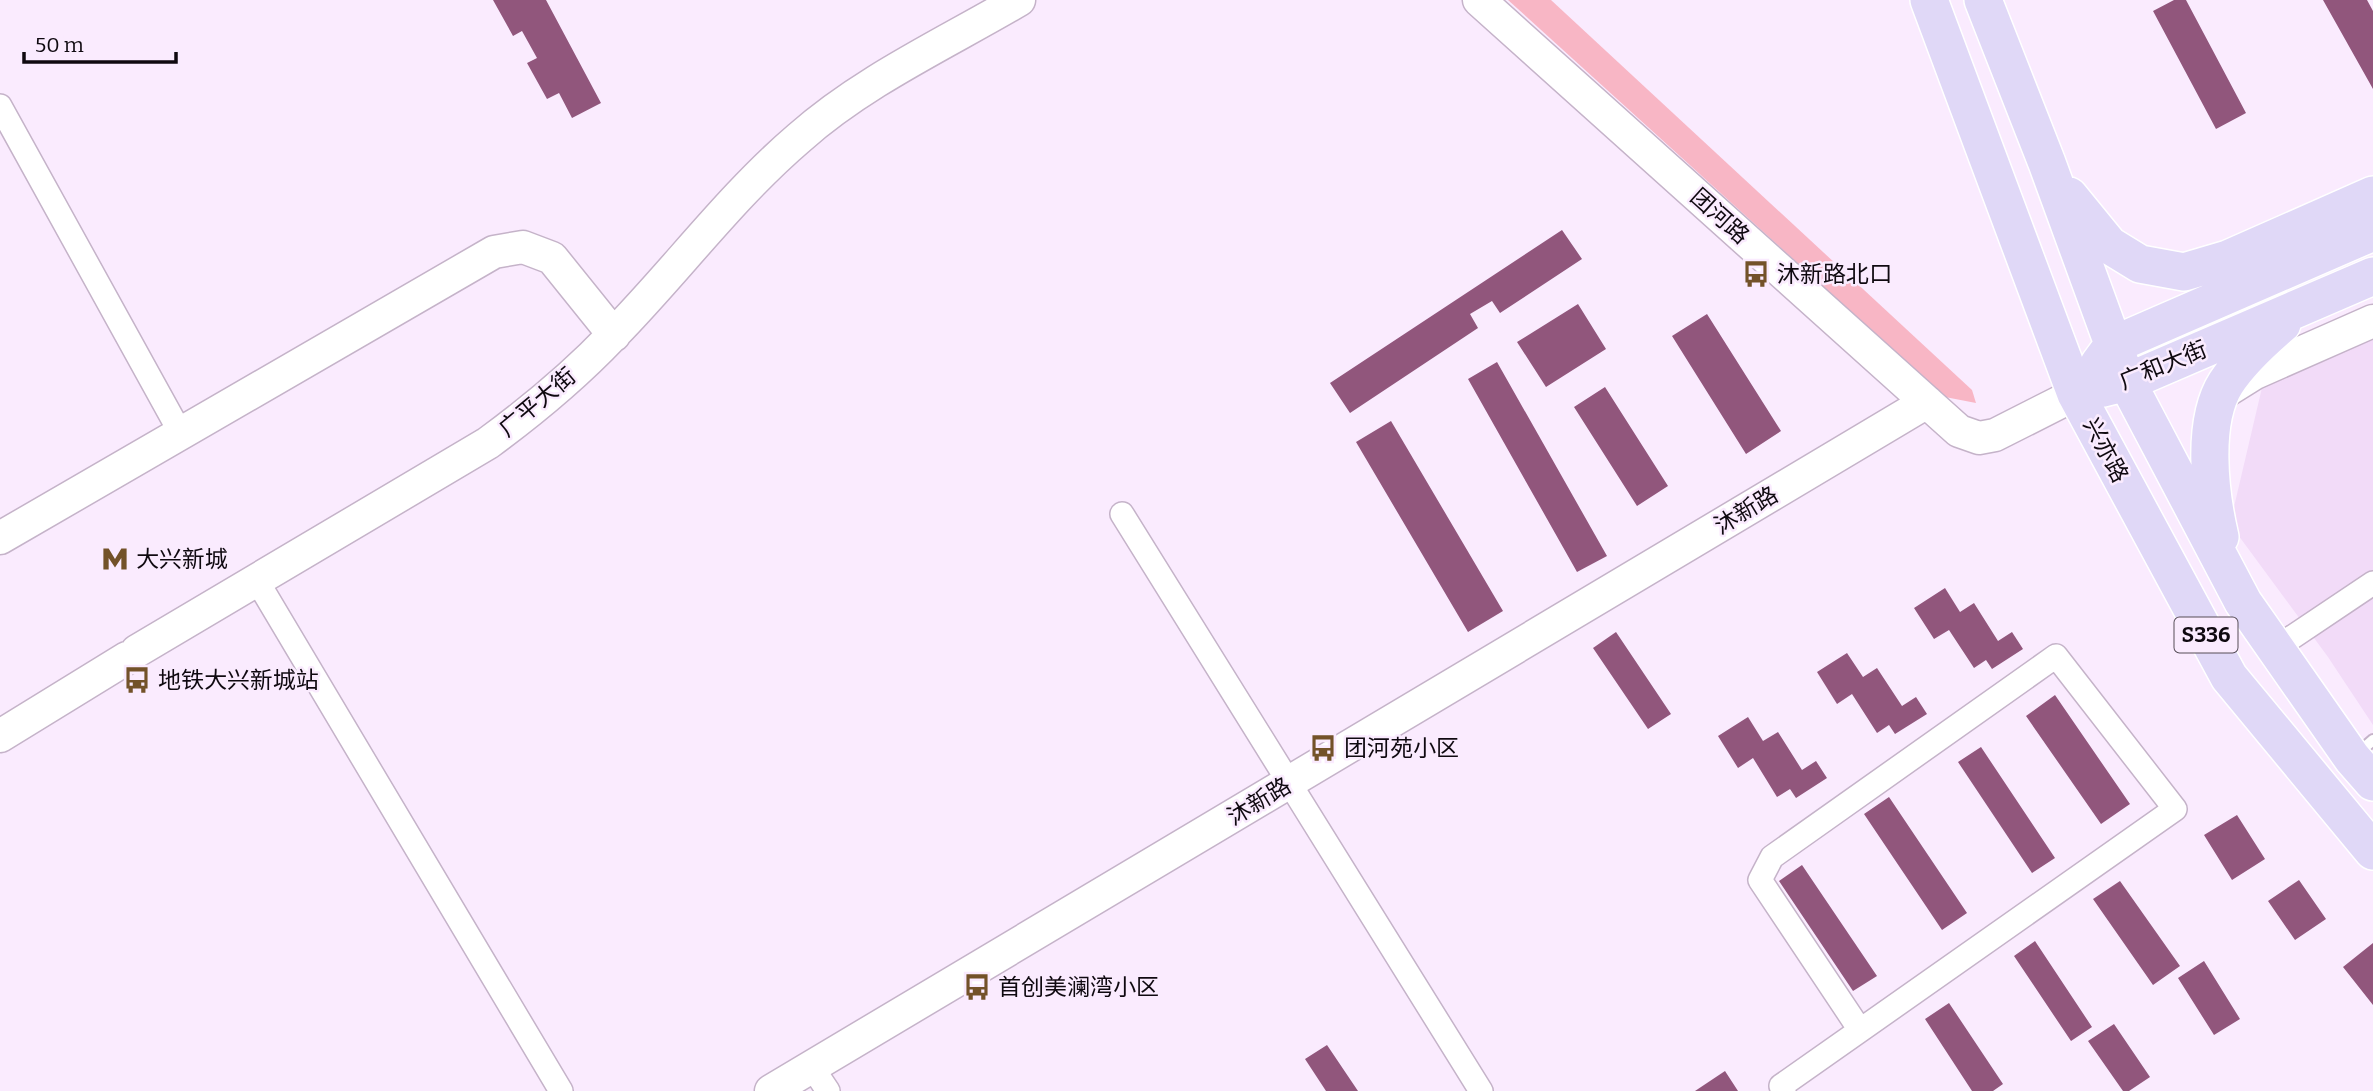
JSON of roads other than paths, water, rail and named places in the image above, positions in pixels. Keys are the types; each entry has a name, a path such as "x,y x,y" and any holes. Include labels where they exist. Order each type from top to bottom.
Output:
{"main road":[{"name":"兴亦路","path":"1929,0 2076,394 2229,677 2373,851"},
{"name":"S336","path":"1983,0 2047,163 2127,382 2243,602 2276,648 2366,760"},
{"path":"2047,163 2074,204 2109,245 2140,264 2184,272 2228,259 2373,195"},
{"name":"广和大街","path":"2076,394 2113,345 2373,232"},
{"name":"广和大街","path":"2076,394 2127,382 2373,276"},
{"path":"2228,572 2212,502 2211,424 2225,384 2258,344 2305,305"}],"street":[{"name":"广平大街","path":"0,736 256,579 488,443 567,380 614,335 739,196 821,119 1019,0"},
{"name":"团河路","path":"1479,0 1959,431 1979,438 1995,435 2076,394"},
{"path":"0,106 180,432"},
{"path":"0,538 494,252 523,247 552,258 614,335"},
{"path":"2221,394 2255,373 2373,321"},
{"name":"沐新路","path":"771,1091 820,1079 1290,783 1927,402"},
{"path":"1122,514 1481,1091"},
{"path":"256,579 561,1091"},
{"path":"2276,648 2373,583"},
{"path":"1784,1091 1781,1086 2175,809 2056,656 1772,857 1766,868 1760,880 1860,1030"}],"place":[{"name":"沐新路北口","path":"1756,274"},
{"name":"大兴新城","path":"115,559"},
{"name":"地铁大兴新城站","path":"137,680"},
{"name":"团河苑小区","path":"1323,748"},
{"name":"首创美澜湾小区","path":"977,987"}]}
